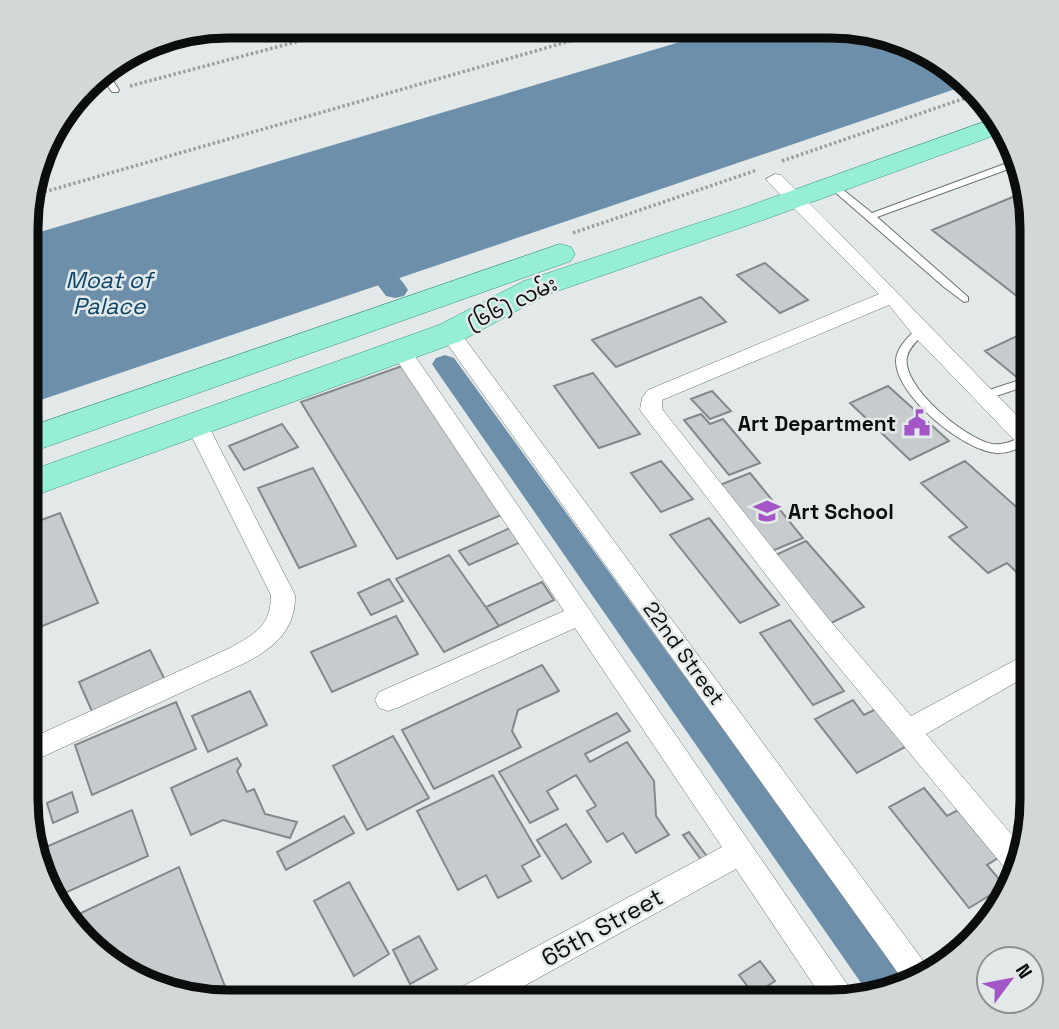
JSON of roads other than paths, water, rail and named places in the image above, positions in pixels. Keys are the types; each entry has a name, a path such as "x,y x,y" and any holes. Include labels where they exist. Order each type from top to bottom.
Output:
{"main road":[{"name":"(၆၆) လမ်း","path":"38,482 450,333 535,288 979,110"},
{"name":"(၆၆) လမ်း","path":"38,437 785,189 833,186 991,128"}],"street":[{"path":"785,189 1020,430"},
{"path":"892,296 655,395 651,404 655,416 731,515 906,732 1012,856"},
{"name":"22nd Street","path":"450,333 915,970"},
{"path":"401,351 836,990"},
{"path":"39,747 99,722 220,664 267,638 278,625 284,610 283,595 197,425"},
{"path":"388,701 581,614"},
{"path":"906,732 1020,668"},
{"name":"65th Street","path":"486,990 740,852"}],"lane":[{"path":"109,81 115,90"},
{"path":"872,216 1009,165"},
{"path":"833,186 872,216 891,236 964,299"},
{"path":"921,331 908,345 901,360 905,377 927,405 958,432 981,446 1005,449 1020,444"},
{"path":"984,396 1020,384"}],"water":[{"name":"Moat of Palace","path":"693,38 855,40 879,45 914,58 958,88 38,401 38,233"}],"waterway":[{"path":"365,251 395,290"},
{"path":"445,364 884,982"}],"place":[{"name":"Art Department","path":"917,423"},
{"name":"Art School","path":"767,511"}]}
